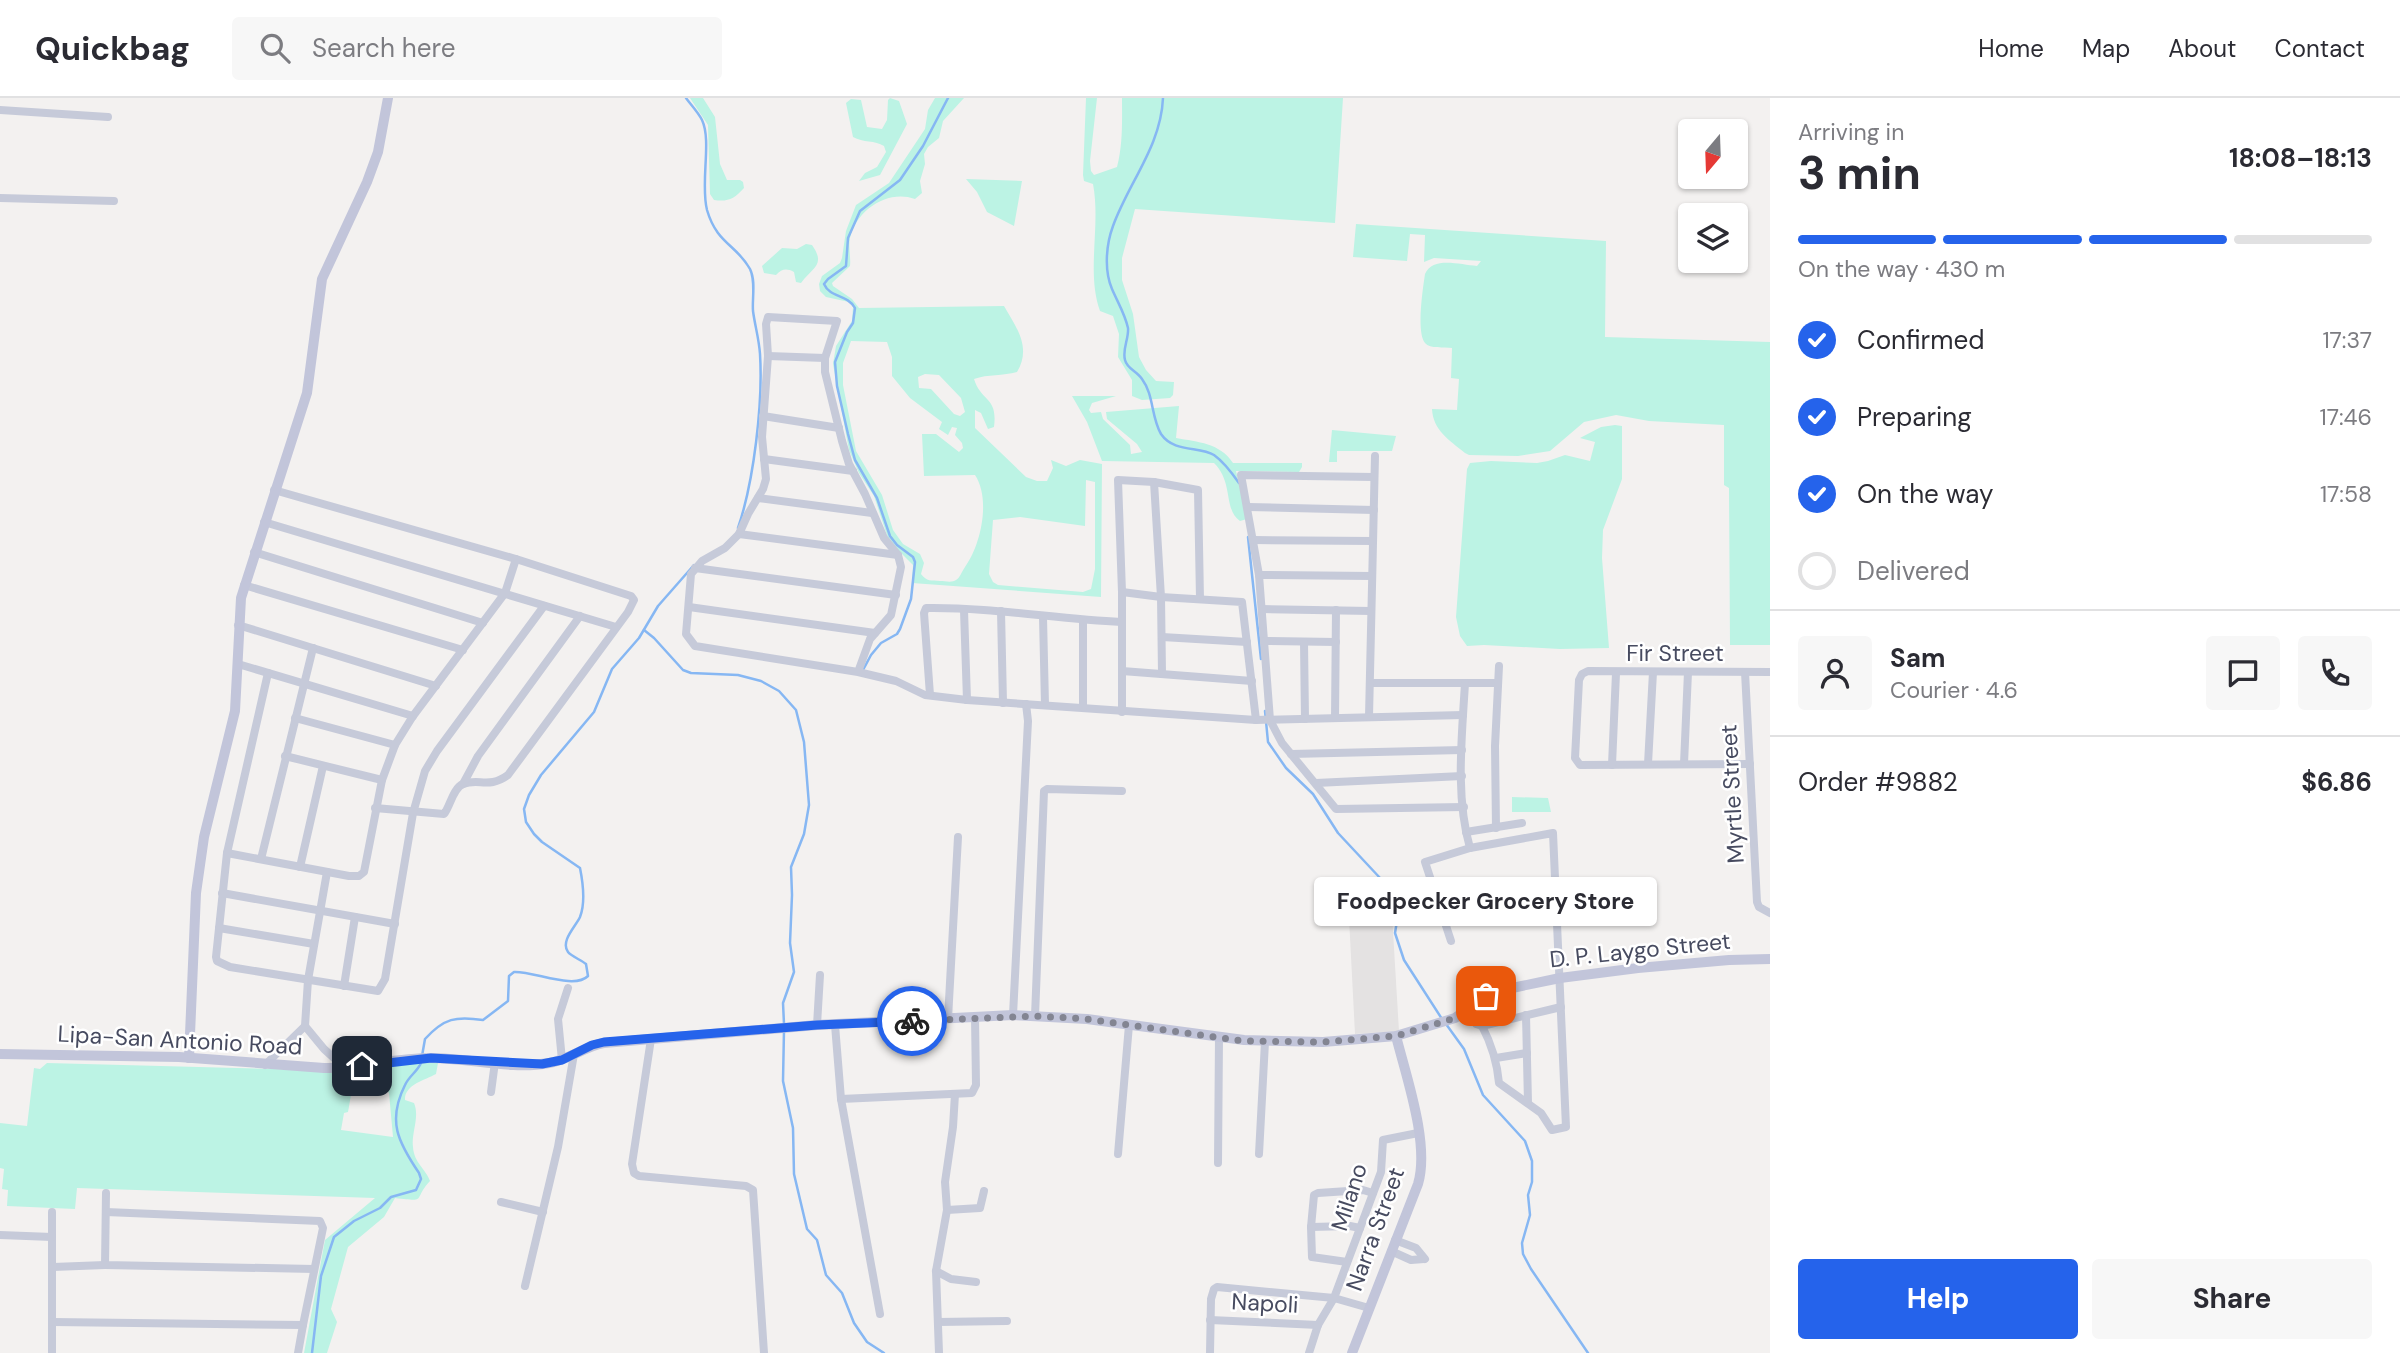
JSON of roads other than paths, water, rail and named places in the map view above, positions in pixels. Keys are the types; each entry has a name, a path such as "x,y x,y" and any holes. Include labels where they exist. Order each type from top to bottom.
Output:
{"main road":[{"path":"189,1058 196,893 204,837 232,730 238,664 238,611 254,552 307,393 322,279 371,172 381,141 388,98"},
{"name":"D. P. Laygo Street","path":"1439,1023 1455,1018 1486,996 1560,978 1651,967 1770,959"},
{"name":"Lipa-San Antonio Road","path":"0,1054 189,1058 265,1065 345,1068 431,1058 534,1064 562,1060 598,1044 817,1025 1013,1015 1087,1019 1265,1042 1323,1042 1396,1036 1439,1023"},
{"name":"Narra Street","path":"1352,1353 1420,1176 1422,1157 1418,1133 1396,1036"}],"street":[{"path":"0,110 108,117"},
{"path":"0,198 114,201"},
{"path":"858,672 865,649 891,615 901,572 898,555 884,538 872,513 853,471 839,428 825,372 825,358 837,324 835,320 768,317 763,416 766,479 739,534 725,548 695,568 689,579 686,634 695,646 858,672 896,681 930,695 967,700 1263,720 1463,715"},
{"path":"768,356 825,358"},
{"path":"763,416 839,428"},
{"path":"1369,717 1375,456"},
{"path":"764,458 853,471"},
{"path":"1263,720 1265,641 1254,540 1241,475 1374,477"},
{"path":"1122,712 1122,592 1117,481 1122,479 1154,482 1195,488 1198,491 1200,599"},
{"path":"1154,482 1161,597 1162,674"},
{"path":"274,490 516,559 631,596 634,600 508,775 499,782 463,784"},
{"path":"758,498 872,513"},
{"path":"1248,507 1374,510"},
{"path":"264,522 616,628"},
{"path":"739,534 898,555"},
{"path":"1254,540 1373,541"},
{"path":"254,552 483,623"},
{"path":"227,853 349,876 359,876 364,872 375,808 395,745 413,716 505,593 516,559"},
{"path":"695,568 896,596"},
{"path":"1259,575 1372,576"},
{"path":"244,585 463,650"},
{"path":"1122,592 1242,602 1252,681 1263,720 1316,783 1329,804 1341,810 1464,807"},
{"path":"268,673 227,853 216,957 223,965 377,991 382,986 413,813 425,771 544,606"},
{"path":"689,607 875,633"},
{"path":"930,695 926,608 1001,611 1043,617 1121,622"},
{"path":"1262,609 1371,611"},
{"path":"964,610 967,700"},
{"path":"1335,718 1336,610"},
{"path":"1001,611 1003,703"},
{"path":"375,808 444,814 478,756 580,616"},
{"path":"1043,617 1045,705"},
{"path":"1083,620 1083,707"},
{"path":"238,625 436,686"},
{"path":"1162,636 1247,642"},
{"path":"1265,641 1336,642"},
{"path":"1304,642 1305,719"},
{"path":"261,859 313,648"},
{"path":"238,664 413,716"},
{"path":"1496,828 1495,746 1499,666"},
{"path":"1122,671 1252,681"},
{"name":"Fir Street","path":"1612,765 1583,766 1577,763 1575,758 1582,674 1588,671 1770,671"},
{"path":"1648,764 1653,672"},
{"path":"1684,764 1688,672"},
{"name":"Myrtle Street","path":"1745,672 1757,902 1767,912"},
{"path":"1616,673 1612,765 1750,764"},
{"path":"1370,682 1497,683"},
{"path":"1465,683 1462,776 1466,832 1470,848"},
{"path":"1013,1015 1028,721 1026,704"},
{"path":"295,718 395,745"},
{"path":"1291,754 1462,750"},
{"path":"285,756 382,780"},
{"path":"300,867 323,766"},
{"path":"1316,783 1462,776"},
{"path":"1035,1016 1044,792 1047,789 1122,791"},
{"path":"1466,832 1522,823"},
{"path":"1451,941 1425,862 1470,848 1553,833 1566,1127 1552,1130 1541,1113 1499,1083 1496,1059 1482,1026"},
{"path":"948,1019 958,837"},
{"path":"265,1065 305,1026 308,980 327,872"},
{"path":"222,894 395,923"},
{"path":"344,986 355,917"},
{"path":"219,928 314,944"},
{"path":"817,1025 820,975"},
{"path":"562,1060 558,1018 568,988"},
{"path":"1466,1010 1476,1024 1482,1026 1561,1007"},
{"path":"1526,1015 1528,1102"},
{"path":"841,1099 972,1093 976,1084 975,1017"},
{"path":"835,1025 841,1099 880,1314"},
{"path":"1118,1154 1129,1025"},
{"path":"305,1026 324,1049 345,1068"},
{"path":"1218,1163 1219,1037"},
{"path":"651,1039 633,1169 639,1176 747,1186 753,1190 764,1353"},
{"path":"1259,1154 1265,1042"},
{"path":"1496,1059 1527,1053"},
{"path":"525,1286 564,1116 574,1054"},
{"path":"491,1092 495,1062"},
{"path":"939,1353 936,1271 947,1210 945,1182 955,1094"},
{"name":"Milano","path":"1309,1353 1318,1325 1334,1298 1381,1172 1383,1140 1418,1133"},
{"path":"1347,1262 1312,1257 1312,1200 1318,1193 1363,1190 1373,1193"},
{"path":"947,1210 980,1208 984,1191"},
{"path":"105,1265 106,1193"},
{"path":"501,1202 542,1212"},
{"path":"52,1212 52,1353"},
{"path":"106,1212 322,1222 298,1353"},
{"path":"1311,1227 1360,1228"},
{"path":"0,1235 52,1237"},
{"path":"1391,1251 1411,1259 1425,1259 1416,1248 1395,1240"},
{"path":"53,1267 105,1265 314,1269"},
{"path":"936,1271 951,1279 976,1282"},
{"path":"1210,1353 1212,1294 1217,1287 1334,1298 1369,1308"},
{"name":"Napoli","path":"1210,1320 1318,1325"},
{"path":"938,1322 1007,1321"},
{"path":"53,1322 303,1325"}],"waterway":[{"path":"686,98 705,129 705,199 711,221 721,237 745,261 753,279 753,311 760,354 760,395 753,465 738,528"},
{"path":"863,670 881,643 897,634 900,629 911,599 915,562 890,536 877,498 855,460 837,386 835,362 853,323 855,308 848,300 830,292 824,284 846,266 848,238 860,211 900,180 923,146 948,98"},
{"path":"1163,98 1157,132 1151,148 1111,233 1107,249 1108,274 1128,328 1125,360 1146,385 1161,434 1166,440 1180,447 1214,455 1239,483"},
{"path":"1248,537 1261,659"},
{"path":"422,1056 425,1039 438,1027 451,1020 483,1020 508,1001 509,976 514,972 564,981 582,980 588,976 586,964 569,954 566,948 567,938 580,917 583,905 580,868 534,834 526,822 524,809 541,775 594,712 612,669 639,638 658,606 694,565"},
{"path":"644,630 683,670 691,673 738,675 761,681 779,691 796,710 804,742 809,805 804,834 791,867 790,943 794,972 783,1003 784,1024"},
{"path":"1265,711 1268,742 1286,768 1313,794 1338,833 1395,894 1398,915 1395,933 1404,960 1442,1019"},
{"path":"1446,1024 1464,1049 1483,1095 1525,1141 1532,1161 1532,1182 1528,1195 1530,1215 1522,1243 1523,1254 1588,1353"},
{"path":"784,1030 783,1081 793,1128 794,1174 807,1229 817,1240 826,1275 842,1293 854,1323 867,1342 884,1353"},
{"path":"312,1353 321,1276 334,1237 354,1221 380,1208 391,1197 416,1190 421,1179 405,1151 397,1131 396,1120 405,1085 421,1063"}],"place":[{"name":"Foodpecker Grocery Store","path":"1486,996"}]}
